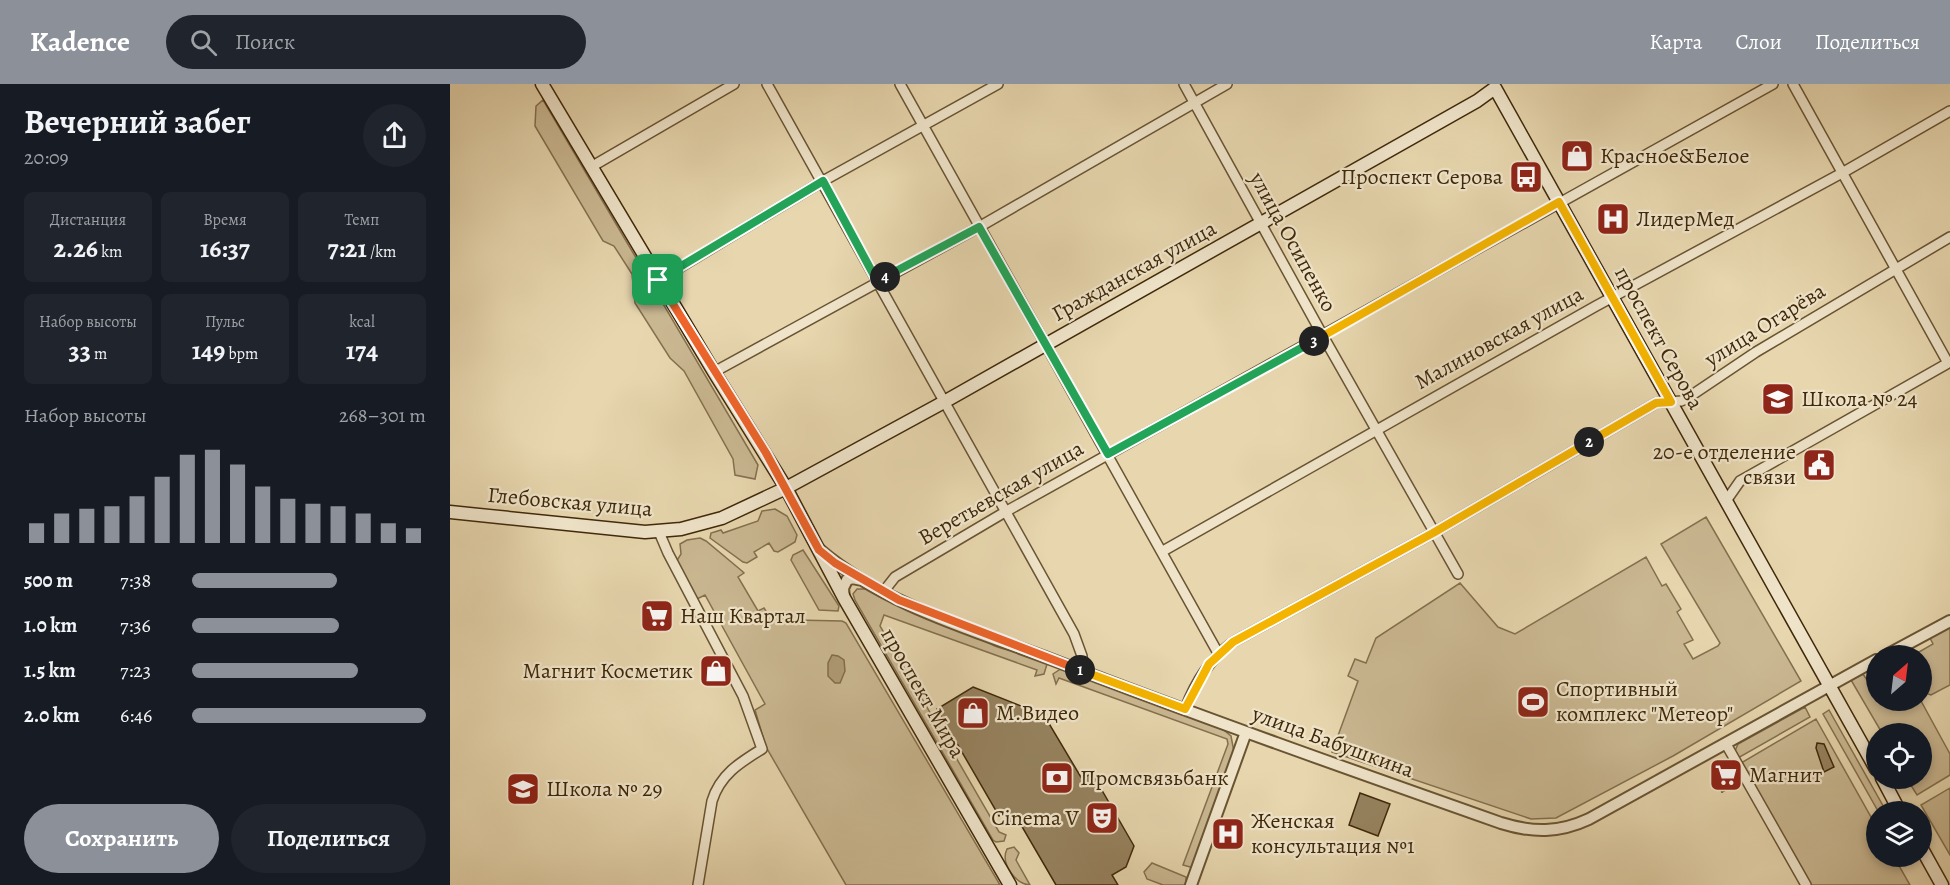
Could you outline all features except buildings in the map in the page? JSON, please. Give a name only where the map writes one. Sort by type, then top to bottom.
[{"type":"main road","name":"проспект Мира","points":[[542,84],[658,280],[786,488],[844,598],[1010,885]]},
{"type":"main road","name":"проспект Серова","points":[[1496,85],[1866,751]]},
{"type":"main road","name":"Гражданская улица","points":[[786,488],[1261,224],[1477,100],[1496,85]]},
{"type":"main road","name":"Глебовская улица","points":[[450,512],[619,531],[659,532],[697,526],[722,518],[786,488]]},
{"type":"main road","points":[[1932,867],[1942,885]]},
{"type":"street","points":[[591,167],[734,84]]},
{"type":"street","points":[[767,84],[1074,634],[1082,656],[1081,671]]},
{"type":"street","points":[[900,84],[1218,653]]},
{"type":"street","points":[[658,280],[823,181],[998,84]]},
{"type":"street","name":"улица Осипенко","points":[[1184,84],[1433,533],[1458,574]]},
{"type":"street","points":[[714,372],[979,227],[1227,84]]},
{"type":"street","name":"Веретьевская улица","points":[[884,591],[895,577],[1005,512],[1773,84]]},
{"type":"street","points":[[1726,501],[1740,481],[1949,363],[1793,84]]},
{"type":"street","name":"Малиновская улица","points":[[1163,551],[1613,297],[1842,173],[1950,111]]},
{"type":"street","name":"улица Огарёва","points":[[1185,709],[1200,676],[1218,653],[1233,642],[1433,533],[1653,405],[1686,399],[1756,352],[1950,237]]},
{"type":"street","points":[[659,532],[743,696],[762,749],[736,765],[716,789],[698,885]]},
{"type":"street","name":"улица Бабушкина","points":[[819,550],[835,563],[921,610],[1246,732],[1501,823],[1542,831],[1565,829],[1589,819],[1866,666]]},
{"type":"street","points":[[844,598],[843,588],[847,580],[855,578],[870,583]]},
{"type":"street","points":[[1905,645],[1950,621]]},
{"type":"street","points":[[1191,885],[1246,732]]},
{"type":"street","points":[[1726,744],[1806,885]]},
{"type":"shaded area","points":[[543,100],[758,465],[755,479],[735,475],[733,459],[684,371],[670,358],[635,303],[632,274],[614,246],[603,241],[535,126],[536,106]]},
{"type":"shaded area","points":[[775,509],[787,516],[797,535],[795,542],[778,552],[774,551],[769,543],[754,552],[757,557],[747,563],[710,538],[711,533],[721,530],[723,533],[758,521],[762,511]]},
{"type":"shaded area","name":"Спортивный комплекс \"Метеор\"","points":[[1706,517],[1801,681],[1673,756],[1556,818],[1531,819],[1332,752],[1358,681],[1348,676],[1355,659],[1366,663],[1376,638],[1460,583],[1498,627],[1515,634],[1646,557],[1662,586],[1666,584],[1681,609],[1677,612],[1693,640],[1684,644],[1693,659],[1718,646],[1720,643],[1661,544]]},
{"type":"shaded area","points":[[700,538],[744,573],[738,577],[758,611],[764,608],[768,614],[795,620],[846,623],[1000,885],[846,885],[766,747],[755,710],[765,704],[705,595],[695,600],[676,562],[681,554],[680,544],[687,540]]},
{"type":"shaded area","points":[[803,550],[839,606],[838,611],[819,610],[791,560],[793,555]]},
{"type":"shaded area","points":[[857,589],[866,589],[973,634],[995,646],[1029,655],[1047,664],[1044,674],[1035,676],[1037,670],[884,615],[880,626],[999,832],[1006,835],[1004,841],[993,840],[855,600],[853,594]]},
{"type":"shaded area","points":[[1950,625],[1950,685],[1932,694],[1933,644],[1929,636]]},
{"type":"shaded area","points":[[832,655],[844,660],[845,671],[840,683],[835,683],[828,676],[828,663]]},
{"type":"shaded area","points":[[1062,668],[1220,727],[1231,736],[1234,752],[1194,866],[1183,865],[1228,744],[1227,739],[1059,678],[1056,684],[1053,674]]},
{"type":"shaded area","points":[[1863,674],[1866,678],[1866,706],[1851,680]]},
{"type":"shaded area","points":[[1805,707],[1810,717],[1738,758],[1735,751],[1738,744]]},
{"type":"shaded area","points":[[1829,710],[1866,776],[1866,789],[1874,789],[1880,801],[1872,801],[1823,714]]},
{"type":"shaded area","points":[[1869,711],[1926,711],[1950,754],[1950,775],[1932,786],[1932,723],[1876,723]]},
{"type":"shaded area","points":[[1816,719],[1866,808],[1866,867],[1900,867],[1910,885],[1810,885],[1741,763]]},
{"type":"shaded area","points":[[1950,788],[1950,855],[1932,824],[1932,801],[1928,801]]},
{"type":"shaded area","points":[[1913,789],[1927,789],[1917,795]]},
{"type":"shaded area","points":[[1014,847],[1019,853],[1016,860],[1030,885],[1015,877],[1008,867],[1005,855],[1007,849]]},
{"type":"shaded area","points":[[1152,863],[1186,877],[1186,885],[1163,885],[1147,879],[1144,872]]},
{"type":"place","name":"Красное&Белое","points":[[1577,156]]},
{"type":"place","name":"Проспект Серова","points":[[1526,177]]},
{"type":"place","name":"ЛидерМед","points":[[1613,219]]},
{"type":"place","name":"Школа № 24","points":[[1778,399]]},
{"type":"place","name":"20-е отделение связи","points":[[1819,465]]},
{"type":"place","name":"Наш Квартал","points":[[657,616]]},
{"type":"place","name":"Магнит Косметик","points":[[716,671]]},
{"type":"place","name":"Спортивный комплекс \"Метеор\"","points":[[1533,702]]},
{"type":"place","name":"М.Видео","points":[[973,713]]},
{"type":"place","name":"Магнит","points":[[1726,775]]},
{"type":"place","name":"Промсвязьбанк","points":[[1057,778]]},
{"type":"place","name":"Школа № 29","points":[[523,789]]},
{"type":"place","name":"Cinema V","points":[[1102,818]]},
{"type":"place","name":"Женская консультация №1","points":[[1228,834]]},
{"type":"route","points":[[823,181],[877,281],[979,227],[1108,454],[1323,336],[1559,202],[1671,402],[1656,403],[1433,533],[1233,642],[1218,653],[1200,676],[1185,709],[921,610],[835,563],[819,550],[766,453],[658,280],[823,181]]}]
